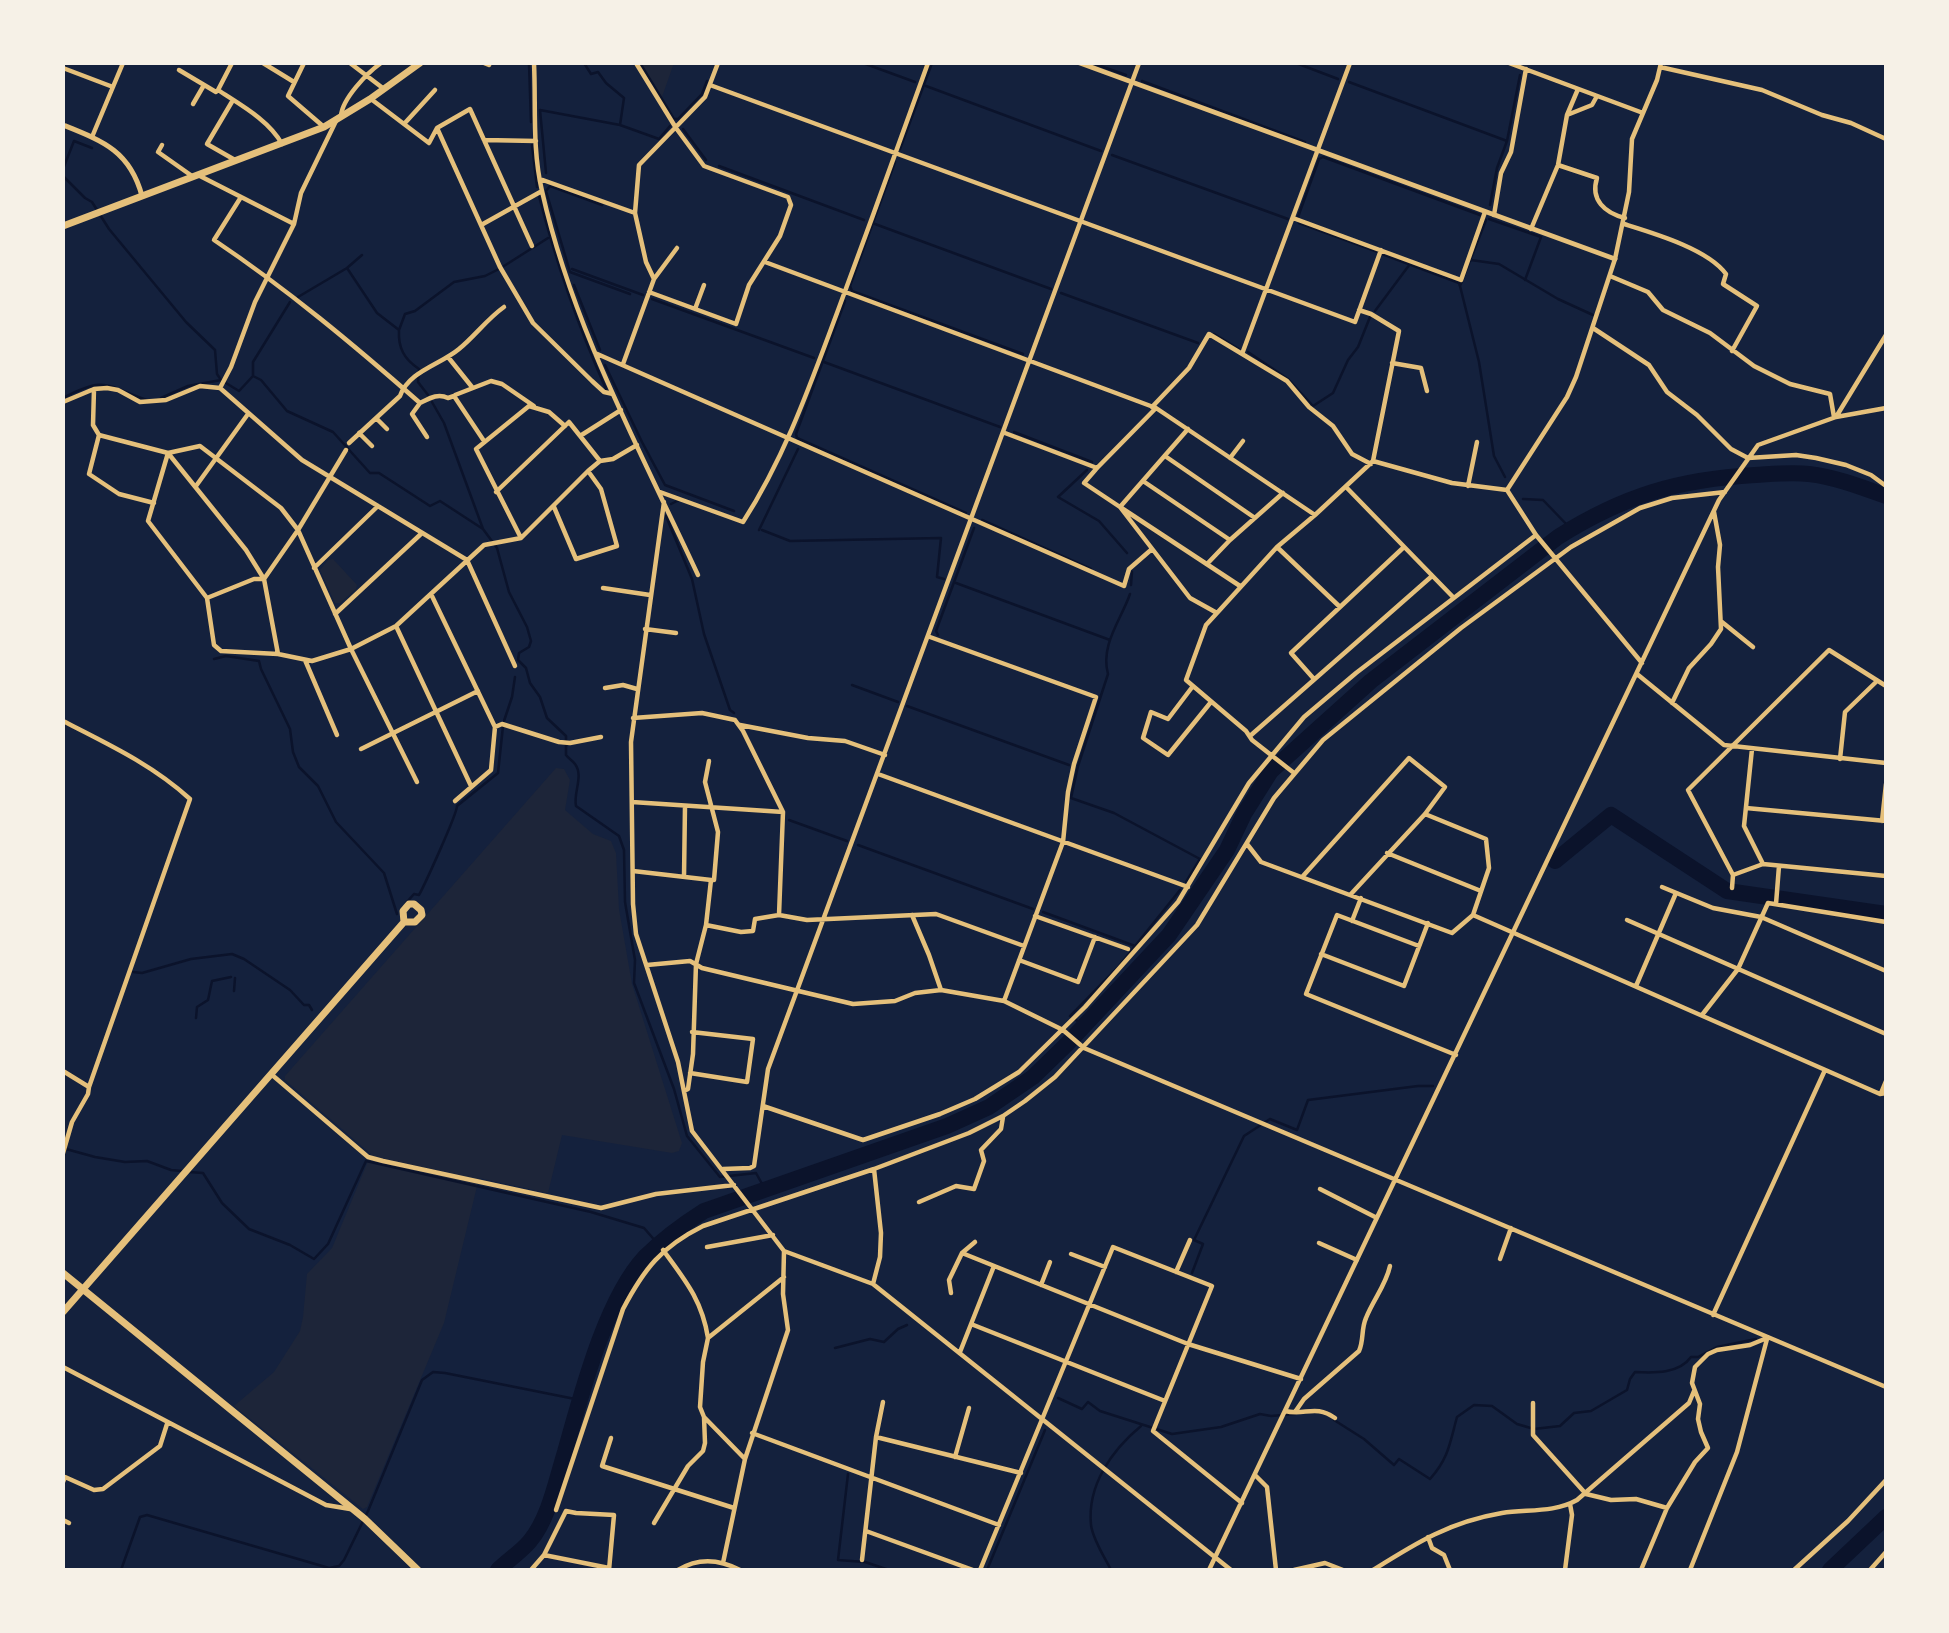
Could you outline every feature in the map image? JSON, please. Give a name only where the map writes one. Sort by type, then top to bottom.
[{"type":"main road","points":[[63,226],[324,127],[385,89],[419,63]]},
{"type":"main road","points":[[63,1312],[404,922]]},
{"type":"main road","points":[[63,1273],[365,1519],[418,1570]]},
{"type":"street","points":[[92,137],[122,63]]},
{"type":"street","points":[[218,90],[232,63]]},
{"type":"street","points":[[263,63],[294,82]]},
{"type":"street","points":[[304,63],[288,96],[324,127]]},
{"type":"street","points":[[350,63],[385,89]]},
{"type":"street","points":[[219,388],[231,367],[267,276],[294,224],[302,193],[344,104],[366,75],[382,63]]},
{"type":"street","points":[[534,63],[540,179],[563,268],[613,394],[698,575]]},
{"type":"street","points":[[636,63],[676,128],[704,166],[788,197],[792,205],[780,236],[749,285],[736,324],[649,292]]},
{"type":"street","points":[[654,279],[646,262],[635,213],[639,165],[705,97],[718,63]]},
{"type":"street","points":[[660,492],[743,522],[789,439],[928,63]]},
{"type":"street","points":[[1080,63],[1615,259]]},
{"type":"street","points":[[723,1168],[754,1166],[768,1069],[1139,63]]},
{"type":"street","points":[[1242,354],[1350,63]]},
{"type":"street","points":[[1508,63],[1643,113]]},
{"type":"street","points":[[1507,490],[1567,397],[1593,328],[1624,224],[1629,192],[1630,148],[1661,65],[1762,90],[1822,115],[1852,123],[1886,139]]},
{"type":"street","points":[[63,68],[113,88]]},
{"type":"street","points":[[1494,215],[1501,173],[1511,152],[1526,69]]},
{"type":"street","points":[[178,70],[233,100],[265,124],[282,144]]},
{"type":"street","points":[[193,104],[204,85]]},
{"type":"street","points":[[710,85],[1355,322],[1381,250]]},
{"type":"street","points":[[1531,229],[1558,165],[1567,115],[1578,89]]},
{"type":"street","points":[[404,124],[435,90]]},
{"type":"street","points":[[1567,115],[1592,105],[1597,96]]},
{"type":"street","points":[[370,99],[429,143],[437,128],[470,109],[532,246]]},
{"type":"street","points":[[233,100],[207,144],[237,161]]},
{"type":"street","points":[[63,125],[100,140],[127,162],[137,178],[142,196]]},
{"type":"street","points":[[437,128],[483,224],[500,267],[533,323],[592,382],[604,392],[613,394]]},
{"type":"street","points":[[484,140],[536,141]]},
{"type":"street","points":[[162,145],[158,152],[195,176],[294,224]]},
{"type":"street","points":[[1558,165],[1597,178],[1593,190],[1597,197],[1609,214],[1625,218]]},
{"type":"street","points":[[540,179],[635,213]]},
{"type":"street","points":[[483,224],[542,191]]},
{"type":"street","points":[[241,197],[214,240],[267,276],[420,403]]},
{"type":"street","points":[[1293,218],[1461,280],[1485,212]]},
{"type":"street","points":[[1624,224],[1673,240],[1720,266],[1726,274],[1724,284],[1757,306],[1732,351]]},
{"type":"street","points":[[624,364],[654,279],[677,248]]},
{"type":"street","points":[[765,262],[1154,407],[1315,515]]},
{"type":"street","points":[[1610,276],[1648,292],[1663,310],[1710,333],[1754,366],[1790,384],[1830,394],[1835,417]]},
{"type":"street","points":[[695,309],[704,285]]},
{"type":"street","points":[[349,443],[400,396],[403,388],[415,376],[458,350],[503,307]]},
{"type":"street","points":[[1292,772],[1186,680],[1206,625],[1277,547],[1372,462],[1399,331],[1359,310]]},
{"type":"street","points":[[1593,328],[1648,365],[1667,392],[1697,415],[1731,449],[1747,459],[1796,455],[1816,458],[1846,465],[1871,475],[1886,486]]},
{"type":"street","points":[[1241,586],[1084,483],[1189,368],[1209,334],[1287,381],[1309,407],[1333,426],[1352,454],[1372,462],[1468,486],[1507,490]]},
{"type":"street","points":[[1835,417],[1886,335]]},
{"type":"street","points":[[595,353],[1124,586],[1129,569],[1152,550]]},
{"type":"street","points":[[448,357],[472,387]]},
{"type":"street","points":[[1392,363],[1420,368],[1427,391]]},
{"type":"street","points":[[427,437],[412,414],[420,403],[433,397],[448,398],[491,381],[502,384],[549,412],[565,426]]},
{"type":"street","points":[[63,402],[94,389],[118,390],[140,402],[166,400],[200,386],[219,388],[302,460],[467,560],[515,666]]},
{"type":"street","points":[[94,389],[93,425],[99,435],[168,453],[200,446],[281,508],[298,530],[351,649],[417,782]]},
{"type":"street","points":[[454,396],[460,401],[484,441]]},
{"type":"street","points":[[521,538],[476,449],[530,406],[535,406]]},
{"type":"street","points":[[1209,1570],[1714,511],[1729,485],[1758,445],[1835,417],[1886,408]]},
{"type":"street","points":[[580,436],[621,410]]},
{"type":"street","points":[[195,485],[247,414]]},
{"type":"street","points":[[377,419],[387,429]]},
{"type":"street","points":[[496,492],[569,422],[600,461]]},
{"type":"street","points":[[1120,508],[1188,429]]},
{"type":"street","points":[[359,433],[372,446]]},
{"type":"street","points":[[1004,433],[1097,468]]},
{"type":"street","points":[[99,435],[89,474],[119,494],[154,503]]},
{"type":"street","points":[[1230,458],[1243,441]]},
{"type":"street","points":[[1468,486],[1477,442]]},
{"type":"street","points":[[168,453],[148,521],[207,598],[214,645],[221,651],[278,654],[312,661],[351,649],[396,626],[484,545],[521,538],[600,461],[613,459],[637,445]]},
{"type":"street","points":[[264,579],[298,530],[346,450]]},
{"type":"street","points":[[168,453],[246,550],[264,579],[278,654]]},
{"type":"street","points":[[1165,456],[1255,518]]},
{"type":"street","points":[[554,506],[576,559],[617,546],[601,489],[588,471]]},
{"type":"street","points":[[1143,481],[1230,540]]},
{"type":"street","points":[[1346,487],[1454,597]]},
{"type":"street","points":[[1507,490],[1537,536],[1642,663]]},
{"type":"street","points":[[556,1510],[623,1309],[637,1282],[663,1250],[703,1226],[874,1169],[968,1133],[1003,1116],[1055,1077],[1197,925],[1274,798],[1292,772],[1322,740],[1555,556],[1640,508],[1672,498],[1725,492]]},
{"type":"street","points":[[1207,564],[1283,494]]},
{"type":"street","points":[[664,502],[633,718],[632,802],[636,934],[678,1062],[692,1131],[784,1251],[788,1330],[752,1433],[723,1563]]},
{"type":"street","points":[[314,568],[378,506]]},
{"type":"street","points":[[1120,508],[1190,598],[1217,613]]},
{"type":"street","points":[[1672,703],[1689,668],[1711,645],[1721,629],[1718,567],[1720,545],[1714,511]]},
{"type":"street","points":[[335,614],[422,533]]},
{"type":"street","points":[[763,1106],[863,1140],[975,1099],[1019,1072],[1064,1030],[1138,949],[1188,887],[1249,783],[1304,717],[1454,597],[1537,536]]},
{"type":"street","points":[[1277,547],[1340,607]]},
{"type":"street","points":[[1314,679],[1290,653],[1404,547]]},
{"type":"street","points":[[1250,736],[1432,576]]},
{"type":"street","points":[[207,598],[254,579],[264,579]]},
{"type":"street","points":[[603,588],[650,595]]},
{"type":"street","points":[[430,594],[495,727],[491,770],[455,801]]},
{"type":"street","points":[[1722,621],[1753,647]]},
{"type":"street","points":[[396,626],[471,786]]},
{"type":"street","points":[[645,629],[676,633]]},
{"type":"street","points":[[929,637],[1096,697],[1074,764],[1063,842],[1004,1001]]},
{"type":"street","points":[[1732,888],[1733,875],[1688,790],[1829,650],[1886,686]]},
{"type":"street","points":[[305,659],[337,735]]},
{"type":"street","points":[[1637,674],[1724,745],[1886,763]]},
{"type":"street","points":[[1840,759],[1845,712],[1877,681]]},
{"type":"street","points":[[605,688],[623,685],[637,689]]},
{"type":"street","points":[[1193,687],[1168,719],[1151,712],[1143,738],[1168,755],[1211,702]]},
{"type":"street","points":[[361,748],[478,691]]},
{"type":"street","points":[[633,718],[702,713],[735,720],[739,725],[783,812],[779,915]]},
{"type":"street","points":[[63,721],[135,758],[190,799],[88,1094],[72,1122],[63,1153]]},
{"type":"street","points":[[495,727],[502,724],[559,742],[570,743],[601,737]]},
{"type":"street","points":[[739,725],[808,738],[845,741],[885,755]]},
{"type":"street","points":[[1752,749],[1744,826],[1763,864]]},
{"type":"street","points":[[1303,876],[1409,758],[1445,786],[1425,814],[1351,894]]},
{"type":"street","points":[[684,1091],[688,1089],[690,1073],[696,964],[706,925],[718,847],[718,832],[705,782],[709,761]]},
{"type":"street","points":[[878,774],[1188,887]]},
{"type":"street","points":[[1746,808],[1884,821],[1886,784]]},
{"type":"street","points":[[632,802],[783,812]]},
{"type":"street","points":[[684,877],[685,806]]},
{"type":"street","points":[[1247,844],[1261,862],[1452,933],[1473,915],[1489,869],[1486,839],[1425,814]]},
{"type":"street","points":[[1387,853],[1481,891]]},
{"type":"street","points":[[1733,875],[1763,864],[1886,876]]},
{"type":"street","points":[[1776,904],[1779,866]]},
{"type":"street","points":[[633,871],[711,880]]},
{"type":"street","points":[[1662,887],[1713,908],[1761,917],[1886,971]]},
{"type":"street","points":[[1636,986],[1676,893]]},
{"type":"street","points":[[1352,921],[1361,898]]},
{"type":"street","points":[[1702,1015],[1738,970],[1768,903],[1886,922]]},
{"type":"street","points":[[706,925],[741,932],[753,930],[755,919],[779,915],[807,920],[936,914],[1024,946]]},
{"type":"street","points":[[912,915],[941,990]]},
{"type":"street","points":[[1419,946],[1337,915],[1306,994],[1456,1055]]},
{"type":"street","points":[[1473,915],[1825,1070],[1883,1093],[1886,1081]]},
{"type":"street","points":[[1035,916],[1128,949]]},
{"type":"street","points":[[1627,920],[1886,1034]]},
{"type":"street","points":[[1321,954],[1404,986],[1428,923]]},
{"type":"street","points":[[1019,960],[1078,982],[1095,937]]},
{"type":"street","points":[[647,965],[691,961],[702,968],[853,1004],[895,1002],[915,993],[941,990],[1004,1001],[1064,1030],[1082,1047],[1886,1387]]},
{"type":"street","points":[[690,1073],[747,1082],[753,1039],[692,1032]]},
{"type":"street","points":[[1713,1315],[1825,1070]]},
{"type":"street","points":[[63,1071],[89,1087]]},
{"type":"street","points":[[271,1074],[368,1157],[383,1161],[601,1208],[656,1194],[734,1185]]},
{"type":"street","points":[[919,1202],[956,1186],[974,1189],[984,1161],[981,1150],[1001,1129],[1003,1116]]},
{"type":"street","points":[[873,1284],[880,1257],[881,1233],[874,1169]]},
{"type":"street","points":[[1320,1189],[1377,1218]]},
{"type":"street","points":[[1500,1259],[1511,1228]]},
{"type":"street","points":[[708,1247],[773,1235]]},
{"type":"street","points":[[1177,1272],[1190,1240]]},
{"type":"street","points":[[951,1293],[949,1280],[962,1253],[975,1242]]},
{"type":"street","points":[[1319,1243],[1357,1260]]},
{"type":"street","points":[[981,1570],[1113,1247],[1212,1286],[1153,1431],[1242,1503]]},
{"type":"street","points":[[663,1250],[699,1302],[706,1318],[708,1338],[699,1407],[704,1418],[745,1459]]},
{"type":"street","points":[[784,1251],[873,1284],[1231,1570]]},
{"type":"street","points":[[962,1253],[1188,1344],[1301,1379]]},
{"type":"street","points":[[1071,1254],[1105,1267]]},
{"type":"street","points":[[1041,1285],[1050,1262]]},
{"type":"street","points":[[960,1352],[994,1266]]},
{"type":"street","points":[[1295,1412],[1304,1399],[1359,1351],[1363,1343],[1362,1331],[1366,1317],[1387,1279],[1390,1266]]},
{"type":"street","points":[[708,1338],[784,1277]]},
{"type":"street","points":[[971,1324],[1165,1401]]},
{"type":"street","points":[[1642,1570],[1667,1508],[1708,1448],[1698,1419],[1700,1404],[1692,1376],[1701,1359],[1717,1350],[1751,1345],[1768,1338]]},
{"type":"street","points":[[1690,1570],[1737,1452],[1768,1338]]},
{"type":"street","points":[[63,1367],[167,1424],[326,1505],[355,1511]]},
{"type":"street","points":[[1373,1570],[1394,1559],[1413,1543],[1465,1521],[1570,1504],[1586,1494],[1689,1403],[1695,1391]]},
{"type":"street","points":[[862,1560],[876,1437],[883,1402]]},
{"type":"street","points":[[1533,1403],[1533,1435],[1586,1494],[1611,1500],[1636,1499],[1667,1508]]},
{"type":"street","points":[[955,1457],[969,1408]]},
{"type":"street","points":[[1285,1412],[1317,1410],[1335,1418]]},
{"type":"street","points":[[654,1522],[694,1458],[702,1451],[705,1443],[704,1418]]},
{"type":"street","points":[[63,1482],[65,1477],[94,1490],[103,1489],[160,1446],[167,1424]]},
{"type":"street","points":[[752,1433],[999,1525]]},
{"type":"street","points":[[876,1437],[1021,1473]]},
{"type":"street","points":[[611,1438],[602,1466],[734,1508]]},
{"type":"street","points":[[1255,1475],[1267,1487],[1276,1570]]},
{"type":"street","points":[[1794,1570],[1848,1521],[1886,1480]]},
{"type":"street","points":[[1565,1570],[1572,1516],[1570,1504]]},
{"type":"street","points":[[531,1570],[544,1555],[566,1511],[614,1515],[609,1569],[544,1555]]},
{"type":"street","points":[[866,1531],[973,1570]]},
{"type":"street","points":[[1428,1537],[1433,1549],[1444,1555],[1450,1570]]},
{"type":"street","points":[[1870,1570],[1886,1552]]},
{"type":"street","points":[[678,1570],[691,1562],[708,1560],[740,1570]]},
{"type":"street","points":[[1294,1570],[1325,1563],[1343,1570]]},
{"type":"shaded area","points":[[640,63],[674,63],[662,97]]},
{"type":"shaded area","points":[[333,559],[357,585],[340,603],[335,603],[320,570],[328,560]]},
{"type":"shaded area","points":[[556,768],[564,769],[570,780],[565,810],[593,834],[611,841],[616,853],[619,909],[632,984],[682,1143],[679,1151],[672,1153],[562,1135],[548,1193],[479,1178],[444,1323],[367,1507],[363,1509],[234,1406],[274,1372],[300,1331],[307,1274],[332,1248],[371,1154],[285,1080],[285,1076]]},
{"type":"waterway","points":[[529,63],[531,122]]},
{"type":"waterway","points":[[584,63],[591,74],[598,72],[606,83],[624,98],[620,125]]},
{"type":"waterway","points":[[640,63],[674,119],[678,119],[702,94],[707,81]]},
{"type":"waterway","points":[[863,63],[915,82]]},
{"type":"waterway","points":[[900,149],[932,63]]},
{"type":"waterway","points":[[1092,63],[1126,75]]},
{"type":"waterway","points":[[1296,63],[1338,79]]},
{"type":"waterway","points":[[1490,205],[1497,168],[1507,141],[1520,75]]},
{"type":"waterway","points":[[1142,81],[1305,142]]},
{"type":"waterway","points":[[1349,82],[1507,141]]},
{"type":"waterway","points":[[926,86],[1101,151]]},
{"type":"waterway","points":[[546,173],[540,110],[620,125],[659,139],[670,126]]},
{"type":"waterway","points":[[683,129],[706,160]]},
{"type":"waterway","points":[[63,169],[74,141],[92,148]]},
{"type":"waterway","points":[[532,145],[537,187]]},
{"type":"waterway","points":[[1112,155],[1288,219]]},
{"type":"waterway","points":[[1298,217],[1319,159],[1323,157],[1480,215]]},
{"type":"waterway","points":[[895,162],[850,286],[852,291],[1023,354]]},
{"type":"waterway","points":[[719,166],[864,220]]},
{"type":"waterway","points":[[63,176],[92,202],[109,229],[186,322],[215,350],[217,374],[221,380]]},
{"type":"waterway","points":[[602,205],[550,186],[546,191],[570,272],[630,294]]},
{"type":"waterway","points":[[539,196],[568,294],[606,389]]},
{"type":"waterway","points":[[1489,219],[1541,237],[1525,280]]},
{"type":"waterway","points":[[1486,220],[1460,286],[1479,362],[1494,456],[1505,477]]},
{"type":"waterway","points":[[1299,223],[1378,252]]},
{"type":"waterway","points":[[875,224],[1051,289]]},
{"type":"waterway","points":[[504,266],[548,238]]},
{"type":"waterway","points":[[1382,254],[1459,283],[1460,286]]},
{"type":"waterway","points":[[298,297],[347,268],[362,255]]},
{"type":"waterway","points":[[1471,260],[1499,264],[1558,299],[1593,315]]},
{"type":"waterway","points":[[1375,311],[1410,264]]},
{"type":"waterway","points":[[347,268],[377,313],[399,330],[403,352],[419,369],[418,382],[428,395]]},
{"type":"waterway","points":[[399,330],[405,314],[415,311],[454,282],[485,276],[499,269]]},
{"type":"waterway","points":[[572,269],[643,295]]},
{"type":"waterway","points":[[574,285],[600,350]]},
{"type":"waterway","points":[[1061,293],[1198,343]]},
{"type":"waterway","points":[[652,299],[814,358]]},
{"type":"waterway","points":[[845,301],[796,434],[797,438],[966,513]]},
{"type":"waterway","points":[[253,376],[253,362],[290,302]]},
{"type":"waterway","points":[[1248,352],[1288,379],[1313,406],[1333,393],[1348,360],[1358,347],[1370,317]]},
{"type":"waterway","points":[[1214,334],[1239,349]]},
{"type":"waterway","points":[[824,362],[1000,427]]},
{"type":"waterway","points":[[605,365],[665,485],[734,511]]},
{"type":"waterway","points":[[161,398],[188,386],[221,380],[239,391],[253,376],[261,380],[287,411],[333,432],[370,473],[379,473],[430,506],[440,501],[483,529],[497,548],[509,592],[531,641],[529,647],[519,653],[518,660],[526,668],[530,683],[540,697],[547,718],[566,736],[566,755],[578,769],[576,806],[619,836],[624,850],[625,902],[635,960],[634,983],[674,1089],[687,1136],[720,1177],[756,1173],[766,1191]]},
{"type":"waterway","points":[[63,398],[88,387],[106,385],[147,400]]},
{"type":"waterway","points":[[432,402],[444,423],[483,529]]},
{"type":"waterway","points":[[1014,432],[1092,462]]},
{"type":"waterway","points":[[759,530],[798,449]]},
{"type":"waterway","points":[[1087,470],[1058,497],[1099,521],[1127,553]]},
{"type":"waterway","points":[[498,1570],[537,1532],[555,1487],[587,1377],[606,1323],[631,1275],[645,1257],[673,1232],[704,1211],[947,1126],[989,1107],[1033,1077],[1169,935],[1227,850],[1244,814],[1271,771],[1371,681],[1558,537],[1629,500],[1701,481],[1789,473],[1828,477],[1886,496]]},
{"type":"waterway","points":[[1523,499],[1543,500],[1571,529]]},
{"type":"waterway","points":[[671,504],[679,500]]},
{"type":"waterway","points":[[666,516],[692,579],[704,634],[730,710],[734,713]]},
{"type":"waterway","points":[[982,520],[1091,569]]},
{"type":"waterway","points":[[938,635],[936,631],[974,528]]},
{"type":"waterway","points":[[762,530],[790,541],[941,538],[937,577],[944,579]]},
{"type":"waterway","points":[[1131,585],[1132,572]]},
{"type":"waterway","points":[[956,583],[1110,640]]},
{"type":"waterway","points":[[1130,594],[1109,643],[1106,663],[1108,674],[1078,766],[1071,798],[1114,813],[1200,859],[1186,882]]},
{"type":"waterway","points":[[214,659],[226,656],[259,661],[290,729],[293,752],[299,767],[318,786],[336,822],[384,873],[397,914]]},
{"type":"waterway","points":[[504,721],[515,677]]},
{"type":"waterway","points":[[852,685],[898,702]]},
{"type":"waterway","points":[[907,706],[1069,765]]},
{"type":"waterway","points":[[406,903],[414,894],[419,895],[447,835],[457,806],[498,773],[503,726]]},
{"type":"waterway","points":[[1555,861],[1611,815],[1727,891],[1886,914]]},
{"type":"waterway","points":[[789,820],[847,841]]},
{"type":"waterway","points":[[858,845],[1033,909]]},
{"type":"waterway","points":[[1070,1016],[1119,966],[1180,890]]},
{"type":"waterway","points":[[1043,912],[1135,946]]},
{"type":"waterway","points":[[133,972],[142,973],[191,959],[232,954],[290,990],[312,1010]]},
{"type":"waterway","points":[[196,1018],[197,1007],[208,1000],[212,981],[231,977]]},
{"type":"waterway","points":[[234,991],[235,978]]},
{"type":"waterway","points":[[1076,1020],[1084,1027]]},
{"type":"waterway","points":[[1192,1273],[1203,1244],[1194,1240],[1244,1136],[1270,1119],[1297,1130],[1308,1100],[1433,1086]]},
{"type":"waterway","points":[[66,1149],[125,1162],[147,1161],[182,1171]]},
{"type":"waterway","points":[[189,1172],[203,1173],[222,1203],[249,1229],[290,1245],[314,1259],[328,1244],[366,1161],[591,1212],[644,1228],[658,1244]]},
{"type":"waterway","points":[[835,1348],[870,1339],[884,1342],[898,1329],[907,1325]]},
{"type":"waterway","points":[[1334,1420],[1364,1439],[1394,1465],[1399,1459],[1430,1479],[1445,1457],[1457,1417],[1474,1405],[1492,1406],[1517,1424],[1534,1429],[1560,1426],[1574,1413],[1591,1411],[1627,1390],[1635,1372],[1673,1369],[1680,1367],[1691,1357],[1698,1357],[1717,1347],[1756,1339]]},
{"type":"waterway","points":[[121,1570],[140,1517],[147,1515],[329,1568],[339,1566],[368,1511],[422,1380],[433,1372],[580,1400]]},
{"type":"waterway","points":[[1058,1398],[1082,1409],[1088,1402],[1100,1411],[1172,1434],[1221,1427],[1260,1414],[1295,1414]]},
{"type":"waterway","points":[[1111,1570],[1092,1531],[1093,1496],[1097,1482],[1111,1457],[1141,1426]]},
{"type":"waterway","points":[[987,1570],[1045,1430]]},
{"type":"waterway","points":[[848,1474],[838,1560],[865,1562],[889,1570]]},
{"type":"waterway","points":[[1830,1570],[1886,1517]]}]
